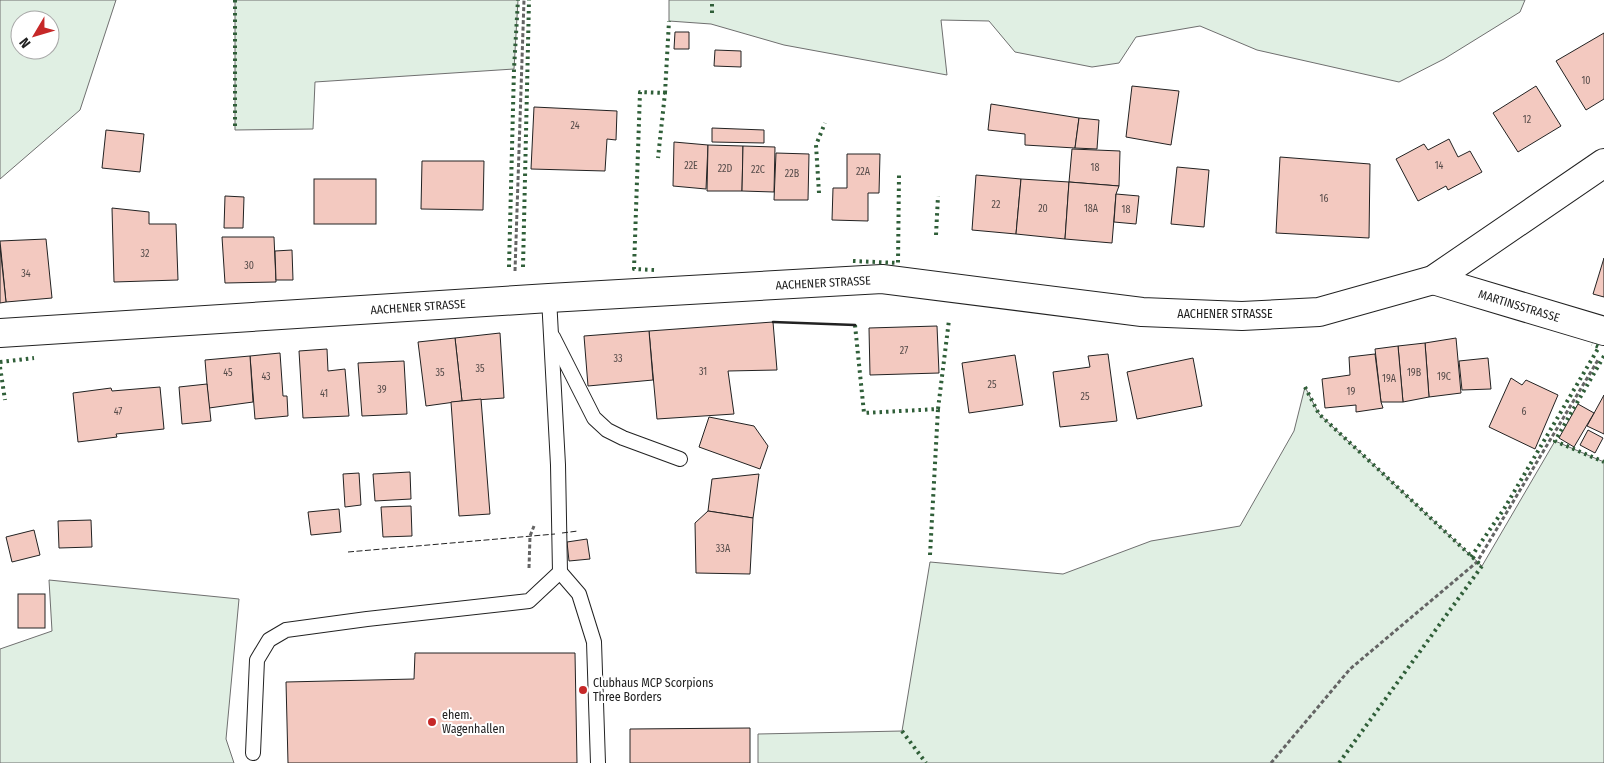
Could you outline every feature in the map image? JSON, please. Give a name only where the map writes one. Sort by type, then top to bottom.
[{"type":"street","name":"AACHENER STRASSE","points":[[0,333],[882,279],[1142,312],[1242,316],[1319,312],[1433,280],[1604,164]]},
{"type":"street","name":"MARTINSSTRASSE","points":[[1433,280],[1604,331]]},
{"type":"lane","points":[[549,298],[558,465],[560,572],[579,594],[594,642],[598,763]]},
{"type":"lane","points":[[551,332],[594,418],[607,430],[622,438],[680,460]]},
{"type":"lane","points":[[253,753],[257,660],[269,640],[286,630],[367,619],[529,602],[560,572]]},
{"type":"path","points":[[514,301],[524,0]]},
{"type":"path","points":[[1271,763],[1350,669],[1477,562],[1599,358]]},
{"type":"green space","points":[[0,0],[116,0],[80,110],[0,179]]},
{"type":"green space","points":[[235,0],[518,0],[514,69],[315,82],[313,129],[235,130]]},
{"type":"green space","points":[[669,0],[1525,0],[1520,12],[1444,59],[1399,82],[1257,50],[1200,26],[1136,37],[1119,63],[1092,67],[1015,52],[989,21],[941,20],[947,75],[784,45],[711,24],[669,21]]},
{"type":"green space","points":[[1305,387],[1319,414],[1482,566],[1555,441],[1604,462],[1604,763],[758,763],[758,734],[902,731],[930,562],[1063,574],[1151,541],[1240,526],[1294,431]]},
{"type":"green space","points":[[49,580],[239,599],[226,739],[234,763],[0,763],[0,649],[52,631]]},
{"type":"building","points":[[675,32],[689,32],[689,49],[674,49]]},
{"type":"building","points":[[1604,33],[1604,99],[1586,110],[1556,61]]},
{"type":"building","points":[[715,50],[741,51],[741,67],[714,66]]},
{"type":"building","points":[[1132,86],[1179,91],[1171,145],[1126,137]]},
{"type":"building","points":[[1536,86],[1561,126],[1518,152],[1493,113]]},
{"type":"building","points":[[991,104],[1079,118],[1075,148],[1025,145],[1025,134],[988,130]]},
{"type":"building","points":[[534,107],[617,111],[616,140],[607,139],[605,171],[531,169]]},
{"type":"building","points":[[1079,118],[1099,120],[1097,149],[1075,148]]},
{"type":"building","points":[[712,128],[764,130],[764,143],[712,142]]},
{"type":"building","points":[[106,130],[144,134],[140,172],[102,168]]},
{"type":"building","points":[[1449,139],[1458,157],[1470,151],[1482,172],[1448,190],[1446,186],[1418,201],[1396,159],[1424,144],[1428,150]]},
{"type":"building","points":[[674,142],[708,145],[706,189],[673,186]]},
{"type":"building","points":[[708,145],[743,146],[742,191],[707,191]]},
{"type":"building","points":[[743,146],[775,147],[774,192],[742,191]]},
{"type":"building","points":[[1072,149],[1120,151],[1119,186],[1069,182]]},
{"type":"building","points":[[776,153],[809,154],[808,200],[774,200]]},
{"type":"building","points":[[847,154],[880,154],[879,193],[868,193],[868,221],[832,220],[833,188],[847,188]]},
{"type":"building","points":[[1280,157],[1370,164],[1369,238],[1276,233]]},
{"type":"building","points":[[422,161],[484,161],[483,210],[421,209]]},
{"type":"building","points":[[1177,167],[1209,170],[1204,227],[1171,224]]},
{"type":"building","points":[[976,175],[1021,179],[1016,234],[972,230]]},
{"type":"building","points":[[314,179],[376,179],[376,224],[314,224]]},
{"type":"building","points":[[1021,179],[1069,182],[1065,239],[1016,234]]},
{"type":"building","points":[[1069,182],[1119,186],[1116,194],[1112,243],[1065,239]]},
{"type":"building","points":[[1116,194],[1139,196],[1136,224],[1114,222]]},
{"type":"building","points":[[225,196],[244,197],[243,228],[224,228]]},
{"type":"building","points":[[112,208],[149,212],[149,224],[176,224],[178,280],[114,282]]},
{"type":"building","points":[[222,237],[274,237],[276,282],[225,283]]},
{"type":"building","points":[[46,239],[52,298],[6,302],[0,241]]},
{"type":"building","points":[[0,247],[6,302],[0,303]]},
{"type":"building","points":[[292,250],[293,280],[276,280],[275,251]]},
{"type":"building","points":[[1604,258],[1604,297],[1593,294]]},
{"type":"building","points":[[773,322],[777,370],[728,371],[734,414],[657,419],[649,331]]},
{"type":"building","points":[[937,326],[939,373],[870,375],[869,328]]},
{"type":"building","points":[[649,331],[653,380],[588,386],[584,336]]},
{"type":"building","points":[[500,333],[504,398],[462,401],[455,338]]},
{"type":"building","points":[[455,338],[462,401],[426,406],[418,342]]},
{"type":"building","points":[[1456,338],[1461,393],[1429,397],[1425,343]]},
{"type":"building","points":[[1425,343],[1429,397],[1403,402],[1398,346]]},
{"type":"building","points":[[1398,346],[1403,402],[1381,402],[1375,349]]},
{"type":"building","points":[[327,349],[328,371],[345,369],[349,416],[303,418],[299,351]]},
{"type":"building","points":[[280,353],[283,396],[287,396],[288,416],[255,419],[250,356]]},
{"type":"building","points":[[1108,354],[1117,421],[1060,427],[1053,372],[1090,367],[1088,356]]},
{"type":"building","points":[[1375,354],[1383,408],[1356,412],[1356,405],[1325,408],[1322,379],[1350,375],[1349,357]]},
{"type":"building","points":[[1015,355],[1023,405],[969,413],[962,363]]},
{"type":"building","points":[[250,356],[253,402],[209,408],[205,360]]},
{"type":"building","points":[[1193,358],[1202,406],[1137,419],[1127,372]]},
{"type":"building","points":[[1488,358],[1491,389],[1462,390],[1459,361]]},
{"type":"building","points":[[404,361],[407,414],[362,416],[358,363]]},
{"type":"building","points":[[1511,378],[1522,385],[1526,380],[1558,395],[1535,449],[1489,427]]},
{"type":"building","points":[[207,384],[211,421],[182,424],[179,387]]},
{"type":"building","points":[[160,387],[164,429],[116,434],[117,437],[78,442],[73,393],[111,388],[112,391]]},
{"type":"building","points":[[1604,395],[1604,434],[1587,426]]},
{"type":"building","points":[[481,399],[490,514],[459,516],[451,402]]},
{"type":"building","points":[[1578,404],[1594,413],[1574,447],[1559,438]]},
{"type":"building","points":[[709,417],[754,426],[768,446],[760,469],[699,447]]},
{"type":"building","points":[[1588,430],[1603,438],[1595,453],[1580,445]]},
{"type":"building","points":[[410,472],[411,499],[375,501],[373,474]]},
{"type":"building","points":[[359,473],[361,505],[345,507],[343,474]]},
{"type":"building","points":[[759,474],[753,518],[708,511],[712,479]]},
{"type":"building","points":[[411,506],[412,536],[383,537],[381,507]]},
{"type":"building","points":[[339,509],[341,532],[311,535],[308,512]]},
{"type":"building","points":[[708,511],[753,518],[750,574],[696,573],[695,523]]},
{"type":"building","points":[[91,520],[92,547],[59,548],[58,521]]},
{"type":"building","points":[[34,530],[40,555],[12,562],[6,537]]},
{"type":"building","points":[[587,539],[590,559],[569,561],[567,542]]},
{"type":"building","points":[[18,594],[45,594],[45,628],[18,628]]},
{"type":"building","name":"ehem. Wagenhallen","points":[[415,653],[575,653],[577,763],[288,763],[286,682],[414,679]]},
{"type":"building","points":[[750,728],[750,763],[630,763],[630,729]]},
{"type":"hedge","points":[[235,0],[235,130]]},
{"type":"hedge","points":[[509,267],[514,69],[518,0]]},
{"type":"hedge","points":[[523,267],[529,0]]},
{"type":"hedge","points":[[712,0],[712,13]]},
{"type":"hedge","points":[[665,93],[669,21]]},
{"type":"hedge","points":[[654,270],[634,269],[640,92],[665,93],[658,158]]},
{"type":"hedge","points":[[819,193],[816,145],[825,123]]},
{"type":"hedge","points":[[853,261],[898,263],[899,175]]},
{"type":"hedge","points":[[936,235],[938,196]]},
{"type":"hedge","points":[[855,325],[864,413],[938,409],[949,320]]},
{"type":"hedge","points":[[1471,557],[1504,509],[1599,347],[1592,344]]},
{"type":"hedge","points":[[1604,356],[1555,441],[1604,462]]},
{"type":"hedge","points":[[0,362],[34,358]]},
{"type":"hedge","points":[[0,367],[5,400]]},
{"type":"hedge","points":[[1305,387],[1319,414],[1482,566],[1339,763]]},
{"type":"hedge","points":[[930,555],[938,409]]},
{"type":"hedge","points":[[902,731],[926,763]]},
{"type":"fence","points":[[562,533],[578,531]]},
{"type":"fence","points":[[348,552],[555,534]]},
{"type":"wall","points":[[773,322],[855,325]]},
{"type":"place","name":"Clubhaus MCP Scorpions Three Borders","points":[[583,690]]},
{"type":"place","name":"ehem. Wagenhallen","points":[[432,722]]}]
